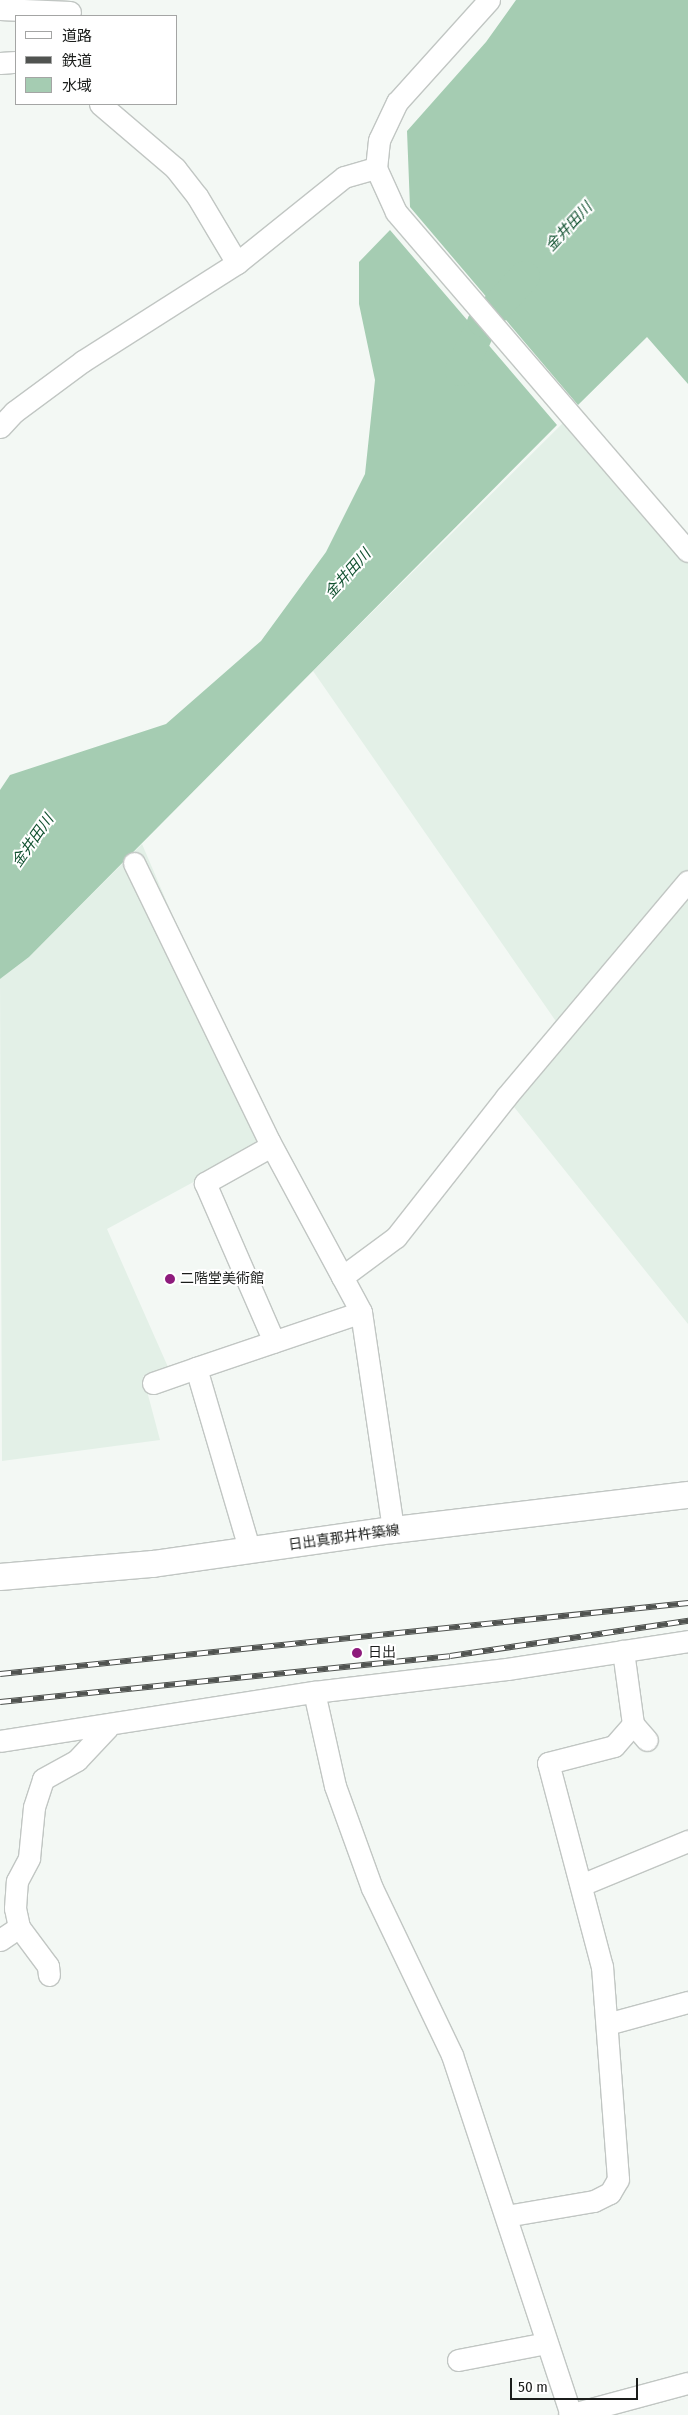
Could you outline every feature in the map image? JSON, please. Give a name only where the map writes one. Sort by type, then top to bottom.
[{"type":"main road","name":"日出真那井杵築線","points":[[0,1577],[143,1565],[393,1530],[688,1495]]},
{"type":"street","points":[[489,0],[398,102],[379,140],[376,168],[396,212],[688,551]]},
{"type":"street","points":[[0,8],[71,9]]},
{"type":"street","points":[[0,63],[15,62]]},
{"type":"street","points":[[101,105],[175,168],[197,196],[237,263]]},
{"type":"street","points":[[0,427],[14,412],[83,361],[237,263],[344,176],[376,168]]},
{"type":"street","points":[[134,863],[271,1146],[361,1312],[393,1530]]},
{"type":"street","points":[[342,1277],[396,1237],[506,1096],[688,881]]},
{"type":"street","points":[[271,1146],[205,1183],[274,1342]]},
{"type":"street","points":[[153,1383],[361,1312]]},
{"type":"street","points":[[196,1368],[250,1551]]},
{"type":"street","points":[[0,1742],[108,1727],[314,1692],[507,1670],[688,1641]]},
{"type":"street","points":[[506,2216],[594,2201],[610,2193],[618,2179],[602,1967],[548,1763],[605,1750],[640,1732],[623,1651]]},
{"type":"street","points":[[314,1692],[335,1786],[372,1888],[452,2055],[570,2415],[688,2383]]},
{"type":"street","points":[[50,1976],[48,1966],[19,1927],[15,1908],[17,1881],[29,1858],[34,1807],[43,1779],[77,1760],[108,1727]]},
{"type":"street","points":[[581,1886],[688,1841]]},
{"type":"street","points":[[0,1940],[19,1927]]},
{"type":"street","points":[[607,2024],[688,2002]]},
{"type":"street","points":[[458,2360],[546,2343]]},
{"type":"shaded area","points":[[571,415],[688,551],[688,1324],[506,1097],[562,1030],[313,671]]},
{"type":"shaded area","points":[[142,844],[269,1141],[107,1229],[168,1367],[143,1376],[160,1440],[2,1461],[0,979],[29,957]]},
{"type":"water","points":[[516,0],[688,0],[688,384],[647,337],[578,405],[410,207],[407,131],[486,42]]},
{"type":"water","points":[[390,230],[557,425],[29,957],[0,979],[0,790],[10,775],[166,724],[261,641],[326,552],[365,474],[375,380],[359,304],[359,262]]},
{"type":"waterway","name":"金井田川","points":[[460,370],[483,321],[524,276]]},
{"type":"railway","points":[[0,1674],[688,1603]]},
{"type":"railway","points":[[0,1702],[450,1656],[688,1621]]},
{"type":"place","name":"二階堂美術館","points":[[170,1279]]},
{"type":"place","name":"日出","points":[[357,1653]]}]
